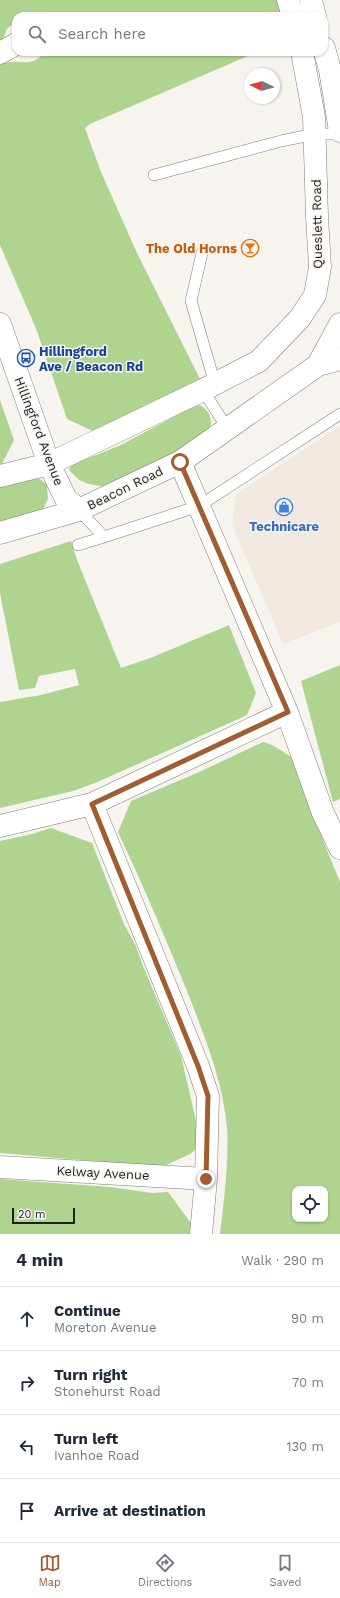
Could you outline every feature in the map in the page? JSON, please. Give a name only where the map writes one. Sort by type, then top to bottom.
[{"type":"main road","points":[[288,0],[292,12]]},
{"type":"main road","points":[[311,0],[314,12]]},
{"type":"main road","points":[[0,53],[12,46]]},
{"type":"main road","name":"Queslett Road","points":[[209,387],[259,361],[300,318],[315,295],[320,267],[315,134],[314,117],[303,56]]},
{"type":"main road","points":[[326,56],[330,70],[340,132]]},
{"type":"main road","name":"Hillingford Avenue","points":[[0,324],[49,464],[66,499],[79,510]]},
{"type":"main road","name":"Beacon Road","points":[[318,365],[340,324]]},
{"type":"main road","name":"Beacon Road","points":[[0,532],[79,510],[180,462],[318,365],[340,359]]},
{"type":"main road","points":[[0,476],[49,464],[209,387]]},
{"type":"main road","points":[[180,462],[288,712],[323,813],[340,848]]},
{"type":"main road","points":[[0,826],[92,804],[288,712]]},
{"type":"main road","points":[[92,804],[198,1066],[208,1096],[206,1179],[201,1234]]},
{"type":"main road","name":"Kelway Avenue","points":[[0,1167],[206,1179]]},
{"type":"lane","points":[[154,175],[281,141],[315,134],[340,132]]},
{"type":"lane","points":[[202,253],[191,301],[209,387],[227,428]]},
{"type":"lane","points":[[78,545],[199,506],[340,414]]},
{"type":"lane","points":[[79,510],[104,537]]},
{"type":"shaded area","points":[[340,426],[340,622],[283,644],[232,525],[236,494]]},
{"type":"green space","points":[[0,0],[278,0],[282,12],[12,12],[12,25],[7,29],[0,46]]},
{"type":"green space","points":[[41,56],[248,56],[90,124],[85,128],[101,172],[137,253],[200,379],[95,432],[67,419],[37,331],[0,245],[0,65],[12,62],[29,62]]},
{"type":"green space","points":[[0,400],[14,440],[0,468]]},
{"type":"green space","points":[[199,405],[205,408],[208,413],[211,425],[207,430],[166,458],[113,484],[101,486],[89,484],[79,480],[69,470],[71,465],[121,445],[192,407]]},
{"type":"green space","points":[[30,478],[40,479],[47,485],[48,499],[42,511],[0,527],[0,487]]},
{"type":"green space","points":[[71,541],[77,560],[121,668],[153,657],[229,625],[256,693],[247,715],[234,721],[95,783],[73,791],[0,808],[0,702],[41,695],[79,685],[75,669],[39,676],[35,688],[19,690],[0,593],[0,564]]},
{"type":"green space","points":[[340,665],[340,799],[333,802],[301,681]]},
{"type":"green space","points":[[263,742],[272,745],[295,759],[308,803],[340,882],[340,1234],[220,1234],[226,1181],[227,1154],[227,1128],[222,1095],[208,1048],[191,1001],[156,916],[118,832],[131,801],[197,773]]},
{"type":"green space","points":[[51,828],[92,843],[124,924],[136,946],[181,1056],[197,1125],[198,1145],[190,1154],[162,1167],[0,1153],[0,841]]},
{"type":"green space","points":[[0,1179],[110,1187],[152,1193],[168,1192],[191,1223],[191,1234],[0,1234]]},
{"type":"place","name":"The Old Horns","points":[[250,248]]},
{"type":"place","name":"Hillingford Ave / Beacon Rd","points":[[26,358]]},
{"type":"place","name":"Technicare","points":[[284,507]]},
{"type":"route","points":[[180,462],[288,712],[92,804],[198,1066],[208,1096],[206,1179]]}]
